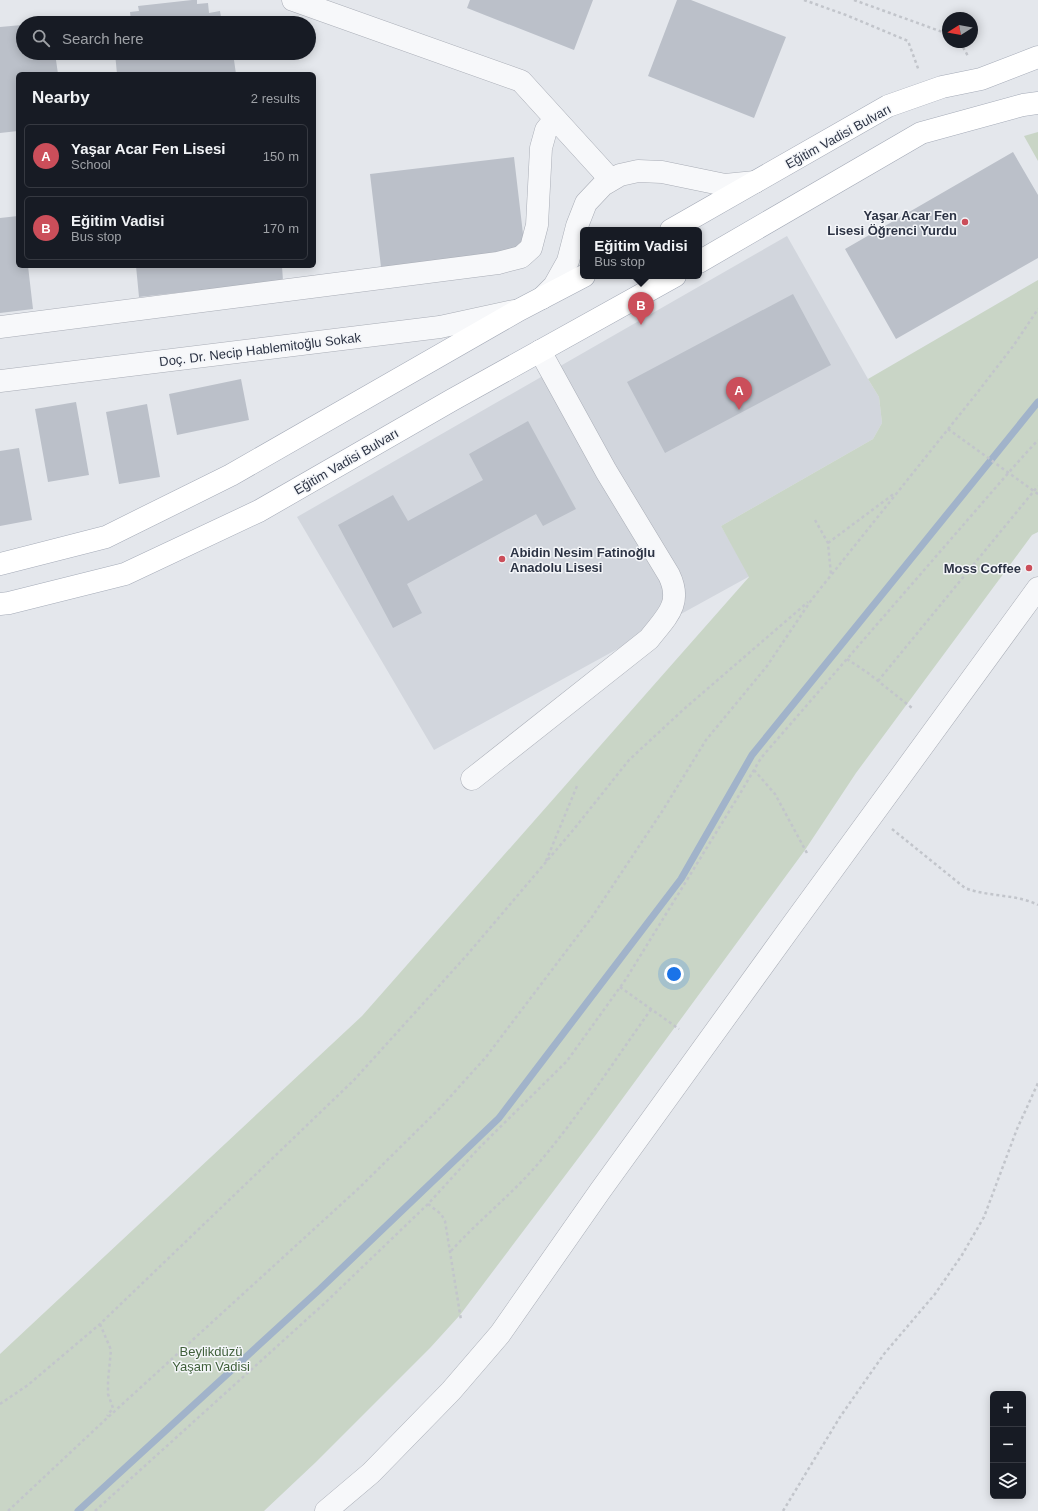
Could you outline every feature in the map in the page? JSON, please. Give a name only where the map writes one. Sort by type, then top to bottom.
[{"type":"main road","name":"Eğitim Vadisi Bulvarı","points":[[676,227],[888,106],[942,87],[982,80],[1038,57]]},
{"type":"main road","points":[[702,260],[921,133],[1023,105],[1038,103]]},
{"type":"main road","points":[[0,564],[106,537],[245,468],[519,310],[580,278]]},
{"type":"main road","name":"Eğitim Vadisi Bulvarı","points":[[0,604],[10,603],[125,574],[259,511],[670,279]]},
{"type":"street","points":[[294,0],[521,81],[611,180]]},
{"type":"street","points":[[0,328],[498,263],[521,257],[531,248],[537,225],[541,148],[546,130],[555,119]]},
{"type":"street","points":[[542,298],[554,286],[568,261],[577,226],[586,203],[603,185],[620,175],[638,171],[662,172],[725,185],[755,182]]},
{"type":"street","name":"Doç. Dr. Necip Hablemitoğlu Sokak","points":[[0,381],[440,327],[519,310]]},
{"type":"street","points":[[472,778],[649,639],[670,612],[674,601],[674,590],[669,575],[606,471],[540,351]]},
{"type":"street","points":[[326,1511],[371,1473],[450,1392],[500,1334],[600,1191],[1038,588]]},
{"type":"path","points":[[804,0],[846,15],[908,41],[922,76]]},
{"type":"path","points":[[854,0],[942,32]]},
{"type":"path","points":[[963,48],[968,56]]},
{"type":"path","points":[[8,1511],[105,1420],[359,1188],[442,1108],[481,1062],[592,917],[664,810],[706,740],[767,666],[812,599],[1014,345],[1038,309]]},
{"type":"path","points":[[948,429],[1038,494]]},
{"type":"path","points":[[95,1511],[314,1312],[428,1204],[480,1147],[567,1061],[620,987],[761,758],[1038,440]]},
{"type":"path","points":[[878,681],[1038,486]]},
{"type":"path","points":[[828,543],[898,491]]},
{"type":"path","points":[[815,520],[828,543],[831,575]]},
{"type":"path","points":[[0,1404],[28,1385],[100,1324],[354,1080],[467,955],[545,864],[629,760],[684,709],[812,599]]},
{"type":"path","points":[[847,659],[912,708]]},
{"type":"path","points":[[754,770],[775,794],[808,855]]},
{"type":"path","points":[[545,864],[577,786]]},
{"type":"path","points":[[891,828],[965,888],[978,893],[1020,899],[1038,905]]},
{"type":"path","points":[[620,987],[642,1003],[652,1008],[679,1029]]},
{"type":"path","points":[[451,1251],[505,1199],[537,1165],[564,1131],[652,1008]]},
{"type":"path","points":[[783,1511],[840,1417],[884,1354],[935,1294],[962,1255],[984,1217],[1018,1129],[1038,1083]]},
{"type":"path","points":[[428,1204],[441,1214],[445,1221],[461,1320]]},
{"type":"path","points":[[100,1324],[111,1350],[108,1394],[113,1408],[105,1420]]},
{"type":"shaded area","points":[[787,236],[879,397],[882,423],[873,439],[721,526],[750,576],[434,750],[297,517]]},
{"type":"green space","points":[[1038,132],[1038,161],[1024,136]]},
{"type":"green space","name":"Beylikdüzü Yaşam Vadisi","points":[[1038,280],[1038,532],[1032,535],[856,773],[805,850],[595,1136],[460,1315],[430,1348],[316,1462],[264,1511],[0,1511],[0,1354],[362,1016],[749,577],[721,526],[873,439],[882,423],[879,397],[868,379]]},
{"type":"building","points":[[197,0],[197,4],[208,3],[209,13],[220,11],[221,16],[130,16],[130,12],[139,11],[138,6]]},
{"type":"building","points":[[470,0],[593,0],[574,50],[467,8]]},
{"type":"building","points":[[677,0],[691,0],[786,37],[754,118],[648,76]]},
{"type":"building","points":[[16,26],[16,60],[56,60],[58,72],[16,72],[16,131],[0,133],[0,27]]},
{"type":"building","points":[[116,60],[234,60],[236,72],[117,72]]},
{"type":"building","name":"Yaşar Acar Fen Lisesi Öğrenci Yurdu","points":[[1013,152],[1038,195],[1038,258],[896,339],[845,249]]},
{"type":"building","points":[[514,157],[525,251],[381,267],[370,174]]},
{"type":"building","points":[[16,216],[16,268],[28,268],[33,309],[0,313],[0,218]]},
{"type":"building","points":[[136,268],[282,268],[283,281],[139,297]]},
{"type":"building","points":[[793,294],[831,365],[665,453],[627,382]]},
{"type":"building","points":[[241,379],[249,420],[177,435],[169,394]]},
{"type":"building","points":[[76,402],[89,475],[48,482],[35,409]]},
{"type":"building","points":[[147,404],[160,477],[119,484],[106,412]]},
{"type":"building","points":[[528,421],[576,509],[543,526],[536,514],[407,584],[422,613],[393,628],[338,525],[393,495],[408,521],[483,480],[469,454]]},
{"type":"building","points":[[19,448],[32,520],[0,526],[0,451]]},
{"type":"waterway","points":[[78,1511],[319,1290],[499,1118],[681,879],[752,755],[1038,402]]},
{"type":"place","name":"Yaşar Acar Fen Lisesi Öğrenci Yurdu","points":[[965,222]]},
{"type":"place","name":"Eğitim Vadisi","points":[[641,325]]},
{"type":"place","name":"Yaşar Acar Fen Lisesi","points":[[739,410]]},
{"type":"place","name":"Abidin Nesim Fatinoğlu Anadolu Lisesi","points":[[502,559]]},
{"type":"place","name":"Moss Coffee","points":[[1029,568]]}]
